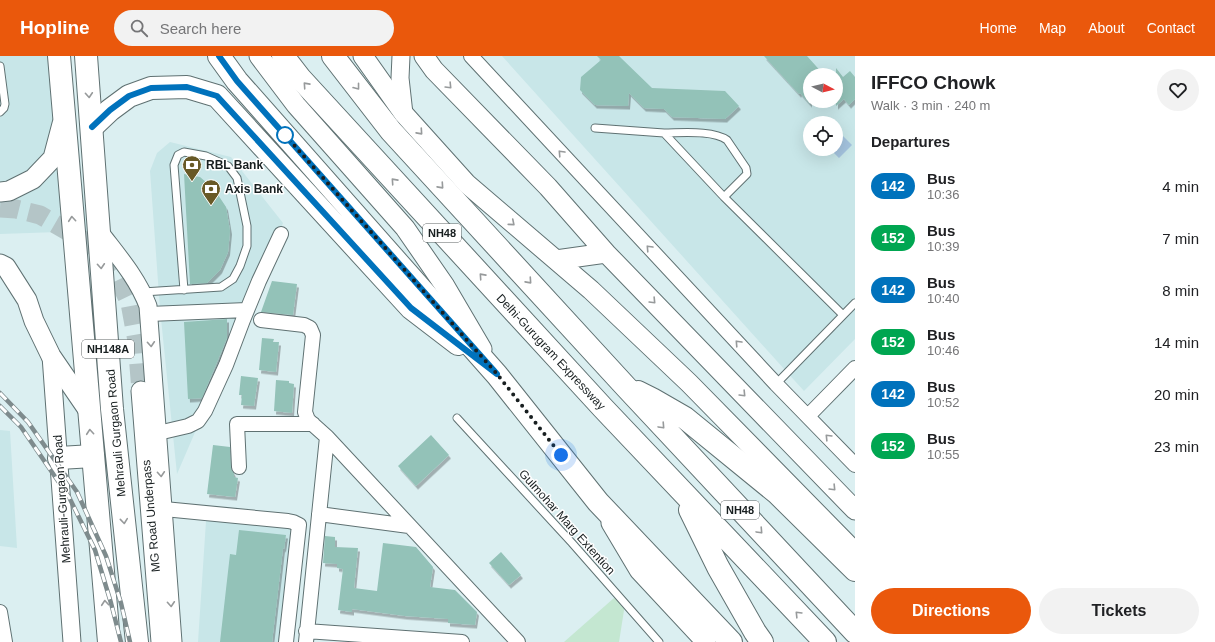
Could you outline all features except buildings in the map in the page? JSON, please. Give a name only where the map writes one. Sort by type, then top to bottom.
[{"type":"main road","name":"NH148A","points":[[59,56],[88,410],[109,642]]},
{"type":"main road","name":"Mehrauli Gurgaon Road","points":[[86,56],[112,409],[137,642]]},
{"type":"main road","points":[[219,56],[237,81],[497,374],[598,502],[731,642]]},
{"type":"main road","points":[[259,56],[296,105],[405,228],[446,286],[497,374]]},
{"type":"main road","name":"Delhi-Gurugram Expressway","points":[[283,56],[300,78],[603,408],[825,642]]},
{"type":"main road","name":"NH48","points":[[333,56],[391,131],[626,387],[855,632]]},
{"type":"main road","points":[[363,56],[404,114],[467,184],[591,290],[689,383],[855,552]]},
{"type":"main road","points":[[424,56],[434,70],[548,187],[606,253],[855,510]]},
{"type":"main road","points":[[92,127],[110,110],[129,96],[151,88],[187,87],[217,96],[411,308],[497,374]]},
{"type":"main road","points":[[0,192],[9,191],[33,178],[53,158],[64,118]]},
{"type":"main road","points":[[556,260],[606,253]]},
{"type":"main road","points":[[0,264],[6,267],[27,300],[34,321],[51,356],[88,410]]},
{"type":"main road","points":[[626,387],[652,399],[685,418],[777,493],[855,570]]},
{"type":"main road","name":"MG Road Underpass","points":[[141,391],[161,642]]},
{"type":"main road","points":[[59,458],[92,456]]},
{"type":"main road","points":[[681,490],[718,567],[762,642]]},
{"type":"main road","points":[[598,502],[639,570],[706,642]]},
{"type":"street","points":[[401,56],[400,78],[404,114]]},
{"type":"street","points":[[471,56],[776,384],[855,465]]},
{"type":"street","points":[[99,231],[129,270],[143,292],[148,306],[173,642]]},
{"type":"street","points":[[158,433],[188,426],[198,421],[205,411],[226,365],[247,310],[281,234]]},
{"type":"street","points":[[149,314],[247,310]]},
{"type":"street","points":[[261,320],[304,325],[310,328],[313,335],[305,412],[308,420],[327,437],[518,642]]},
{"type":"street","name":"Mehrauli-Gurgaon Road","points":[[51,356],[72,642]]},
{"type":"street","points":[[808,416],[855,368]]},
{"type":"street","points":[[239,467],[237,424],[313,424]]},
{"type":"street","points":[[327,437],[306,636],[462,642]]},
{"type":"street","points":[[164,509],[288,521],[299,525],[286,642]]},
{"type":"street","points":[[319,514],[410,526]]},
{"type":"street","points":[[0,612],[5,642]]},
{"type":"lane","points":[[0,66],[5,104],[4,108],[0,112]]},
{"type":"lane","points":[[595,128],[664,133],[712,134],[728,140],[746,168],[746,174],[724,197]]},
{"type":"lane","points":[[664,133],[724,197],[843,315]]},
{"type":"lane","points":[[143,292],[184,290],[221,287],[233,279],[240,266],[247,246],[247,226],[237,178],[228,166],[206,156],[184,152],[178,155],[174,165],[184,290]]},
{"type":"lane","points":[[776,384],[855,303]]},
{"type":"lane","name":"Gulmohar Marg Extention","points":[[457,418],[572,543],[659,642]]},
{"type":"shaded area","points":[[0,56],[70,56],[87,231],[0,234]]},
{"type":"shaded area","points":[[502,56],[855,56],[855,339],[804,391]]},
{"type":"shaded area","points":[[170,142],[231,157],[283,223],[250,305],[177,474],[160,309],[150,171],[157,153]]},
{"type":"shaded area","points":[[0,430],[10,431],[17,548],[0,546]]},
{"type":"shaded area","points":[[207,506],[304,519],[289,642],[198,642]]},
{"type":"green space","points":[[614,598],[625,604],[619,642],[564,642]]},
{"type":"water","points":[[843,136],[852,145],[843,154]]},
{"type":"tunnel","points":[[0,208],[16,209],[40,215],[95,247],[115,272],[130,303],[137,341],[141,391]]},
{"type":"railway","points":[[0,393],[28,422],[77,492],[106,556],[121,603],[130,642]]},
{"type":"railway","points":[[0,406],[21,427],[69,497],[95,550],[121,642]]},
{"type":"bus line","name":"142","points":[[92,127],[110,110],[129,96],[151,88],[187,87],[217,96],[411,308],[497,374],[237,81],[219,56]]},
{"type":"place","name":"RBL Bank","points":[[192,182]]},
{"type":"place","name":"Axis Bank","points":[[211,206]]},
{"type":"route","points":[[285,135],[497,374],[561,455]]}]
